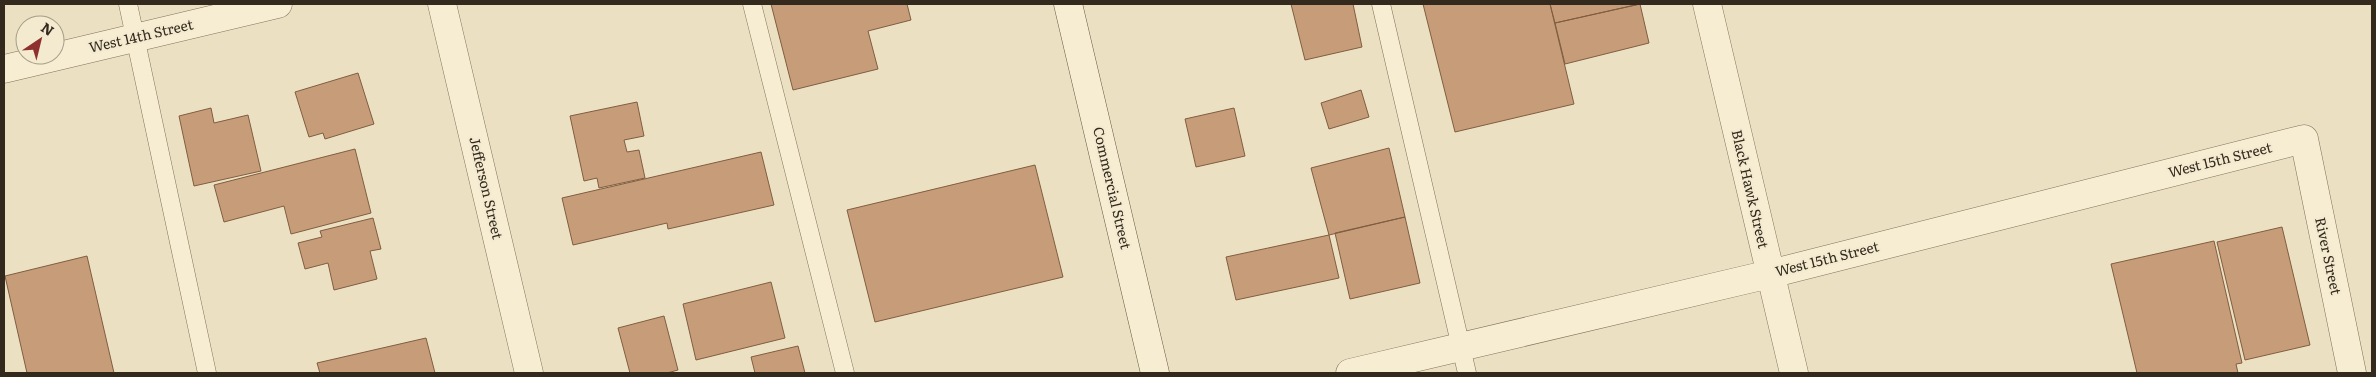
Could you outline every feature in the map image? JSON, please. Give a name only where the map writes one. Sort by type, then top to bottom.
[{"type":"street","name":"West 14th Street","points":[[4,69],[278,4]]},
{"type":"street","name":"Jefferson Street","points":[[442,4],[529,373]]},
{"type":"street","name":"Commercial Street","points":[[1068,4],[1155,373]]},
{"type":"street","name":"Black Hawk Street","points":[[1707,4],[1794,373]]},
{"type":"street","name":"West 15th Street","points":[[1350,373],[1770,274],[2304,139]]},
{"type":"street","name":"River Street","points":[[2304,139],[2352,373]]},
{"type":"lane","points":[[128,4],[207,373]]},
{"type":"lane","points":[[752,4],[845,373]]},
{"type":"lane","points":[[1381,4],[1467,373]]},
{"type":"building","points":[[771,4],[907,4],[911,20],[868,31],[878,69],[793,90]]},
{"type":"building","points":[[1291,4],[1353,4],[1362,47],[1305,60]]},
{"type":"building","points":[[1423,4],[1550,4],[1574,104],[1455,132]]},
{"type":"building","points":[[1550,4],[1640,4],[1555,23]]},
{"type":"building","points":[[1640,4],[1649,43],[1565,64],[1555,23]]},
{"type":"building","points":[[358,73],[374,124],[325,139],[323,133],[309,137],[295,92]]},
{"type":"building","points":[[1361,90],[1369,117],[1329,129],[1321,103]]},
{"type":"building","points":[[637,102],[644,136],[624,140],[627,152],[639,150],[645,178],[599,188],[597,178],[584,181],[570,116]]},
{"type":"building","points":[[211,108],[214,123],[248,115],[261,171],[194,186],[179,116]]},
{"type":"building","points":[[1234,108],[1245,156],[1196,167],[1185,119]]},
{"type":"building","points":[[1389,148],[1405,217],[1329,235],[1311,168]]},
{"type":"building","points":[[355,149],[371,213],[291,234],[284,206],[224,222],[214,185]]},
{"type":"building","points":[[761,152],[774,205],[668,229],[667,223],[573,245],[562,198]]},
{"type":"building","points":[[1035,165],[1063,277],[875,322],[847,210]]},
{"type":"building","points":[[1405,217],[1420,283],[1350,299],[1335,233]]},
{"type":"building","points":[[373,218],[381,249],[370,251],[377,279],[334,290],[328,263],[305,269],[298,243],[322,237],[320,231]]},
{"type":"building","points":[[2282,227],[2310,345],[2245,360],[2217,242]]},
{"type":"building","points":[[1329,235],[1339,278],[1236,300],[1226,257]]},
{"type":"building","points":[[2214,241],[2242,363],[2236,364],[2238,373],[2137,373],[2111,264]]},
{"type":"building","points":[[87,256],[114,373],[27,373],[5,276]]},
{"type":"building","points":[[771,282],[785,338],[696,360],[683,304]]},
{"type":"building","points":[[664,316],[678,370],[667,373],[630,373],[618,328]]},
{"type":"building","points":[[426,338],[435,373],[320,373],[317,363]]},
{"type":"building","points":[[798,346],[805,373],[755,373],[751,357]]}]
